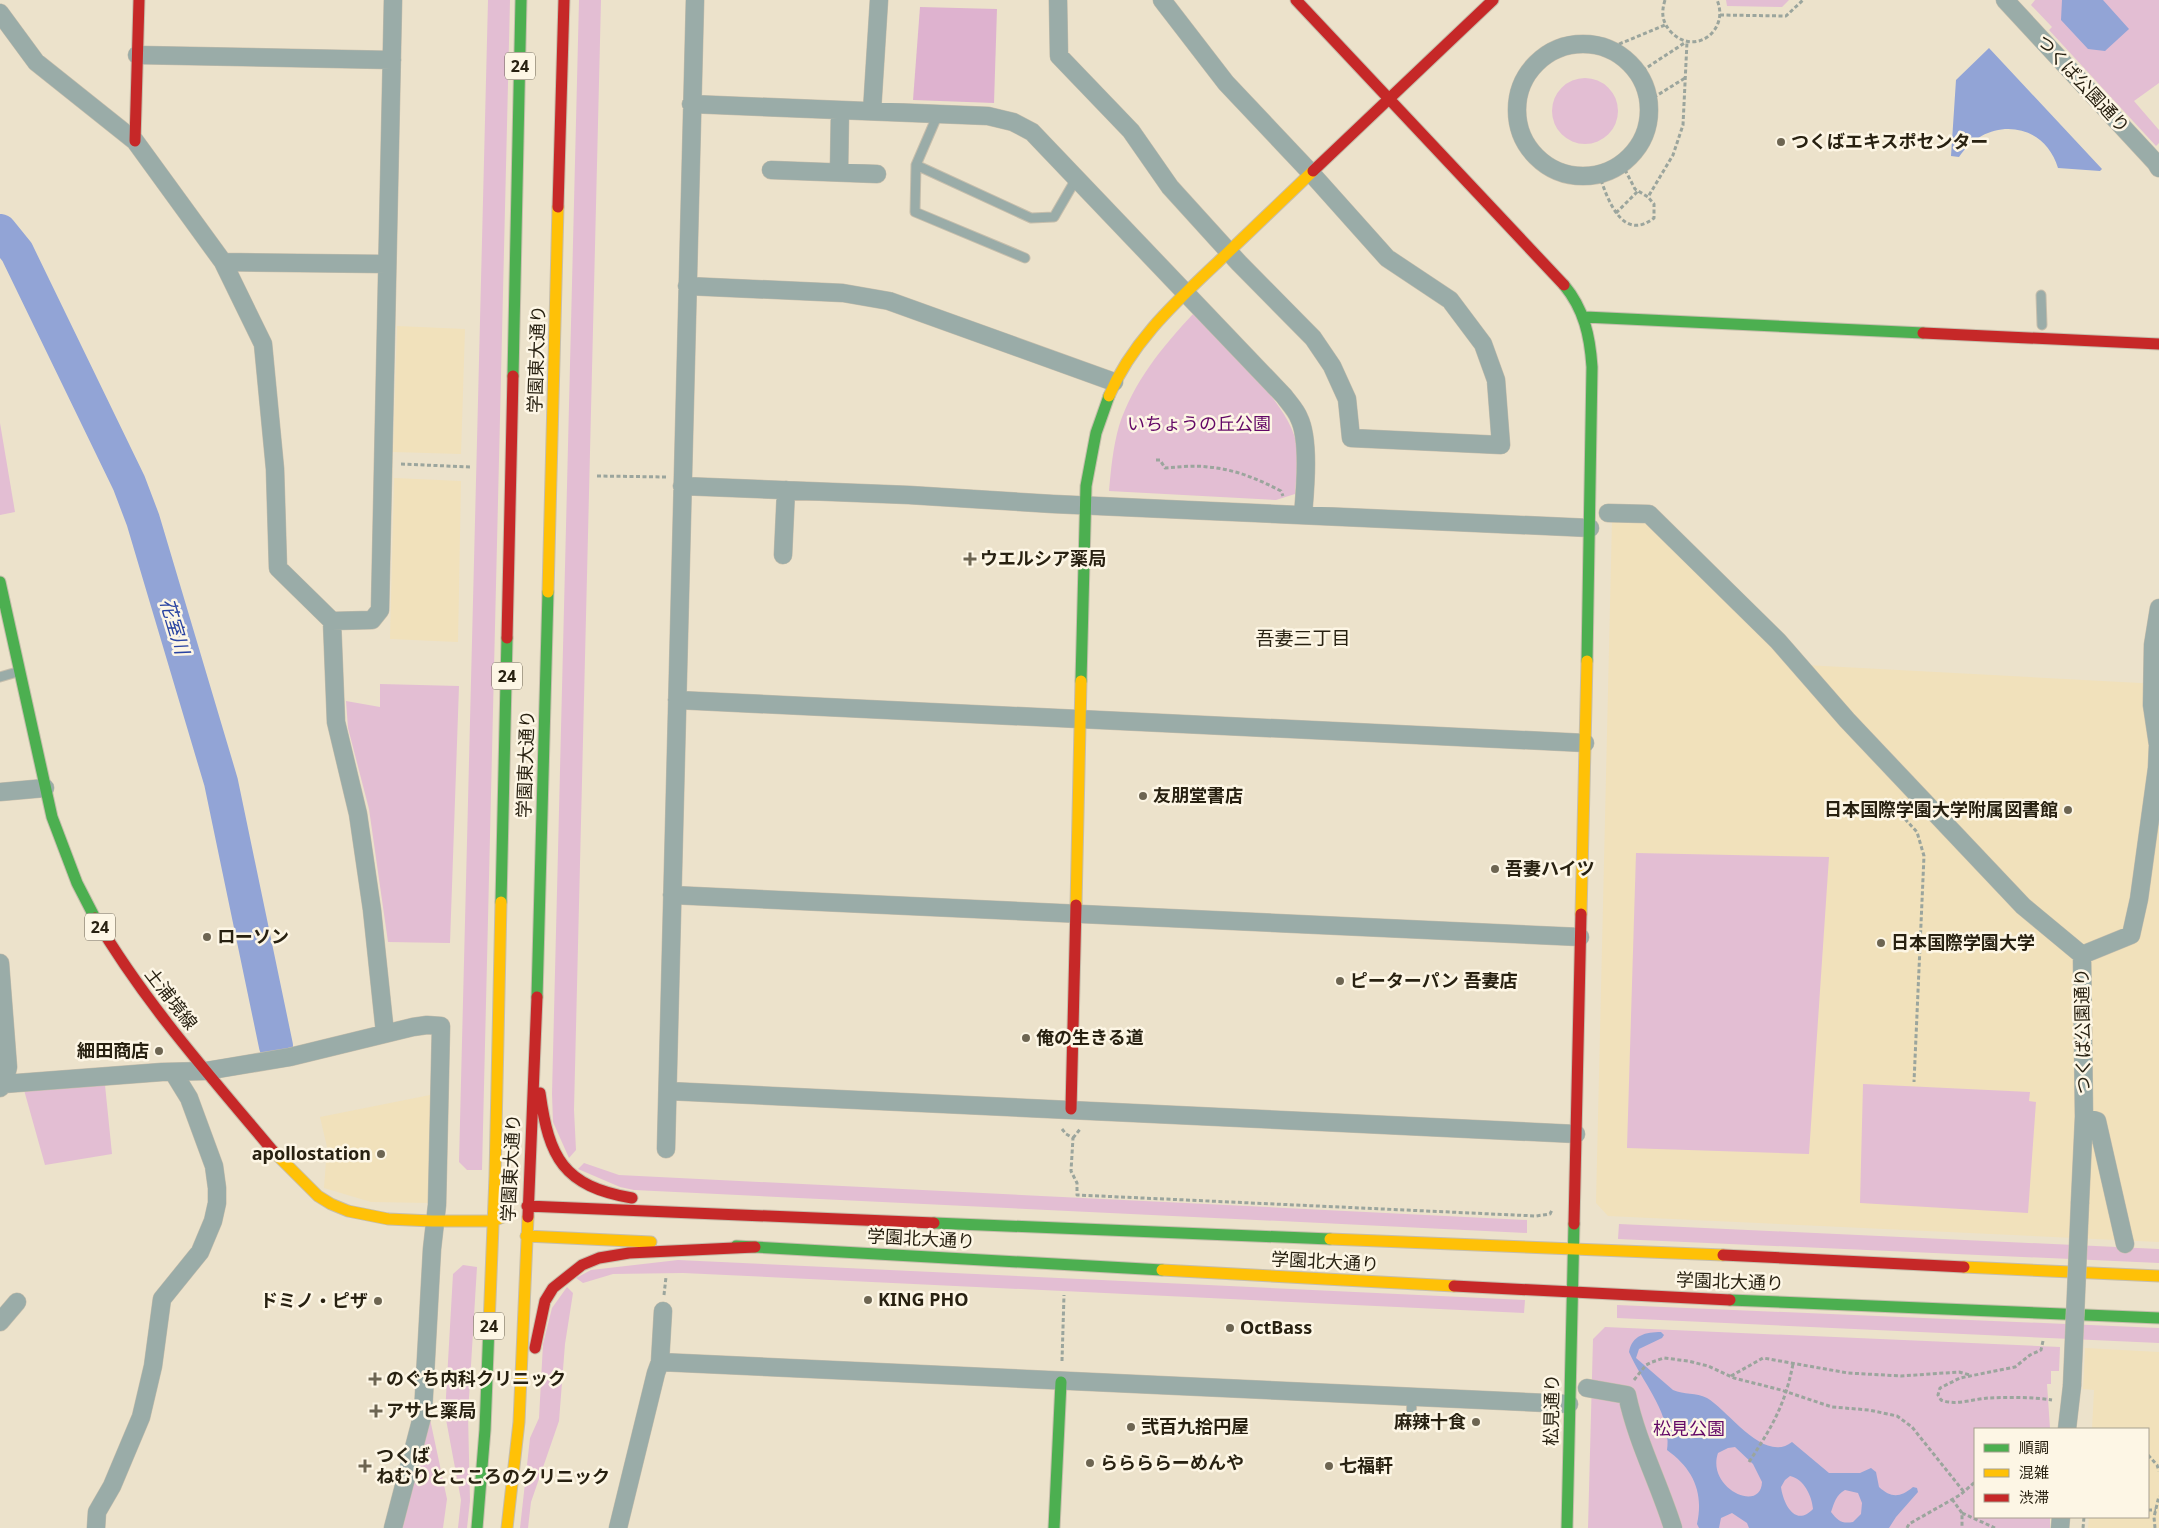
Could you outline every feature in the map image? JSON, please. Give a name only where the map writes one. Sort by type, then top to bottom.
[{"type":"main road","points":[[134,141],[139,0]]},
{"type":"main road","name":"学園東大通り","points":[[477,1528],[485,1430],[494,1221],[521,0]]},
{"type":"main road","name":"学園東大通り","points":[[508,1528],[519,1422],[518,1232],[527,1206],[538,978],[564,0]]},
{"type":"main road","name":"松見通り","points":[[1296,0],[1566,287],[1578,302],[1585,317],[1589,336],[1593,381],[1567,1528]]},
{"type":"main road","points":[[1064,1109],[1076,915],[1086,504],[1092,448],[1114,382],[1146,333],[1185,292],[1493,0]]},
{"type":"main road","points":[[1585,317],[2159,344]]},
{"type":"main road","name":"土浦境線","points":[[0,582],[44,788],[61,846],[92,914],[124,968],[206,1071],[280,1157],[309,1187],[330,1204],[357,1214],[380,1219],[494,1221],[527,1206]]},
{"type":"main road","points":[[534,1056],[547,1134],[558,1156],[568,1170],[598,1190],[695,1214]]},
{"type":"main road","name":"学園北大通り","points":[[527,1206],[1572,1248],[2159,1276]]},
{"type":"main road","name":"学園北大通り","points":[[494,1221],[518,1232],[755,1247],[1572,1293],[2159,1318]]},
{"type":"main road","points":[[519,1422],[531,1391],[536,1337],[545,1301],[560,1282],[582,1265],[599,1258],[629,1253],[755,1247]]},
{"type":"main road","points":[[1054,1528],[1061,1382]]},
{"type":"street","points":[[332,621],[372,620],[380,610],[393,0]]},
{"type":"street","points":[[666,1150],[695,0]]},
{"type":"street","points":[[872,111],[879,0]]},
{"type":"street","points":[[1058,0],[1059,56],[1131,131],[1170,188],[1313,338],[1332,366],[1347,399],[1351,438],[1501,445],[1496,380],[1483,344],[1450,300],[1386,258],[1311,173],[1226,82],[1162,0]]},
{"type":"street","name":"つくば公園通り","points":[[2005,0],[2159,168]]},
{"type":"street","points":[[0,13],[36,62],[134,141],[222,262],[263,344],[275,470],[278,568],[332,621],[336,722],[358,814],[372,910],[385,1033]]},
{"type":"street","points":[[1583,44],[1608,49],[1628,63],[1638,74],[1644,87],[1649,115],[1643,136],[1632,154],[1622,164],[1599,174],[1581,177],[1553,169],[1541,161],[1523,140],[1516,112],[1522,84],[1528,72],[1548,54],[1559,49],[1583,44]]},
{"type":"street","points":[[137,55],[392,60]]},
{"type":"street","points":[[691,104],[1003,118],[1022,126],[1042,142],[1284,396],[1300,420],[1304,440],[1304,516]]},
{"type":"street","points":[[839,172],[840,110]]},
{"type":"street","points":[[771,170],[878,174]]},
{"type":"street","points":[[222,262],[387,264]]},
{"type":"street","points":[[687,286],[843,293],[889,301],[1114,382]]},
{"type":"street","points":[[682,482],[786,490],[1304,516],[1590,528]]},
{"type":"street","points":[[783,555],[786,490]]},
{"type":"street","points":[[1608,513],[1648,514],[1778,641],[1847,720],[2022,906],[2082,955]]},
{"type":"street","name":"つくば公園通り","points":[[2067,1428],[2071,1395],[2084,1117],[2082,955],[2131,935],[2139,899],[2157,768],[2158,745],[2152,705],[2153,645],[2159,608]]},
{"type":"street","points":[[677,700],[1585,744]]},
{"type":"street","points":[[0,792],[44,788]]},
{"type":"street","points":[[672,896],[1580,937]]},
{"type":"street","points":[[0,963],[8,1067],[1,1085],[206,1071],[290,1057],[420,1026],[440,1026],[435,1220],[423,1413],[393,1528]]},
{"type":"street","points":[[96,1528],[97,1512],[112,1486],[141,1417],[153,1366],[162,1299],[200,1252],[213,1220],[217,1203],[214,1166],[189,1098],[173,1072]]},
{"type":"street","points":[[668,1091],[1576,1134]]},
{"type":"street","points":[[2084,1117],[2097,1121],[2125,1244]]},
{"type":"street","points":[[0,1322],[17,1302]]},
{"type":"street","points":[[618,1528],[660,1362],[663,1311]]},
{"type":"street","points":[[660,1362],[1569,1404]]},
{"type":"street","points":[[1587,1388],[1627,1395],[1638,1437],[1673,1528]]},
{"type":"lane","points":[[938,114],[916,164],[914,212],[1025,258]]},
{"type":"lane","points":[[916,164],[1031,218],[1054,218],[1076,179]]},
{"type":"lane","points":[[2041,295],[2042,325]]},
{"type":"lane","points":[[0,677],[20,671]]},
{"type":"lane","points":[[1411,1420],[1412,1397]]},
{"type":"path","points":[[1666,0],[1662,16],[1665,25],[1678,39],[1687,42]]},
{"type":"path","points":[[1638,74],[1687,42],[1706,38],[1713,32],[1718,24],[1720,15],[1717,0]]},
{"type":"path","points":[[1720,15],[1786,16],[1803,0]]},
{"type":"path","points":[[1608,49],[1665,25]]},
{"type":"path","points":[[1648,197],[1673,155],[1683,125],[1687,42]]},
{"type":"path","points":[[1648,101],[1686,78]]},
{"type":"path","points":[[1599,174],[1606,198],[1624,222],[1635,227],[1646,225],[1654,218],[1654,204],[1648,197],[1635,189],[1622,164]]},
{"type":"path","points":[[1616,213],[1638,192]]},
{"type":"path","points":[[1156,460],[1160,460],[1165,468],[1206,466],[1225,469],[1258,480],[1281,491],[1284,501]]},
{"type":"path","points":[[406,464],[470,466]]},
{"type":"path","points":[[597,476],[682,482]]},
{"type":"path","points":[[1905,819],[1917,832],[1924,856],[1914,1082]]},
{"type":"path","points":[[1064,1109],[1060,1126],[1066,1134],[1073,1138],[1071,1171],[1077,1183],[1077,1195],[1536,1216],[1550,1214]]},
{"type":"path","points":[[1061,1382],[1064,1295]]},
{"type":"path","points":[[2042,1341],[2041,1350],[2030,1355],[2015,1367],[1960,1378],[1940,1388],[1938,1395],[1941,1400],[1948,1403],[1988,1398],[2040,1398],[2071,1395]]},
{"type":"path","points":[[1627,1395],[1630,1385],[1646,1365],[1664,1358],[1708,1366],[1730,1377],[1788,1392],[1832,1407],[1869,1410],[1897,1416],[1912,1427],[1920,1436],[1964,1492]]},
{"type":"path","points":[[1730,1377],[1763,1358],[1848,1373],[1901,1376],[1959,1372],[1971,1375]]},
{"type":"path","points":[[1749,1462],[1771,1428],[1788,1392],[1793,1364]]},
{"type":"path","points":[[2149,1456],[2157,1465],[2159,1471]]},
{"type":"path","points":[[1907,1528],[1909,1524],[1964,1492],[1974,1483]]},
{"type":"path","points":[[2156,1528],[2156,1510],[2159,1496]]},
{"type":"path","points":[[1952,1499],[1962,1513],[1995,1528]]},
{"type":"path","points":[[2149,1510],[2156,1510]]},
{"type":"path","points":[[1962,1513],[1962,1528]]},
{"type":"shaded area","points":[[920,7],[997,9],[994,103],[913,100]]},
{"type":"shaded area","points":[[397,326],[465,329],[461,454],[393,452]]},
{"type":"shaded area","points":[[394,478],[461,481],[458,642],[390,639]]},
{"type":"shaded area","name":"日本国際学園大学","points":[[1612,520],[1652,524],[1805,665],[2159,684],[2159,1242],[1608,1216],[1596,1203]]},
{"type":"shaded area","name":"apollostation","points":[[430,1095],[430,1203],[371,1202],[324,1188],[327,1147],[320,1117]]},
{"type":"shaded area","points":[[2085,1348],[2159,1352],[2159,1528],[2088,1528],[2089,1518],[2149,1518],[2149,1428],[2092,1428],[2094,1390],[2083,1389]]},
{"type":"green space","points":[[488,0],[510,0],[482,1170],[467,1170],[459,1162]]},
{"type":"green space","points":[[579,0],[601,0],[574,1110],[576,1150],[569,1158],[553,1122],[552,1094]]},
{"type":"green space","points":[[1726,0],[1789,0],[1782,7],[1727,6]]},
{"type":"green space","points":[[2035,0],[2159,0],[2159,83],[2134,101],[2159,130],[2159,143],[2156,146],[2049,30],[2052,27],[2031,5]]},
{"type":"green space","points":[[1585,78],[1597,81],[1608,88],[1615,99],[1618,111],[1615,123],[1608,134],[1597,141],[1585,144],[1573,141],[1562,134],[1555,123],[1552,111],[1555,99],[1562,88],[1573,81]]},
{"type":"green space","name":"いちょうの丘公園","points":[[1193,314],[1255,376],[1283,413],[1293,431],[1297,448],[1295,494],[1276,500],[1109,491],[1112,458],[1117,434],[1132,395],[1140,380],[1170,339]]},
{"type":"green space","points":[[0,423],[15,512],[0,515]]},
{"type":"green space","points":[[380,684],[459,686],[450,943],[388,942],[369,809],[348,728],[346,701],[380,707]]},
{"type":"green space","points":[[1636,853],[1829,857],[1809,1154],[1627,1148]]},
{"type":"green space","points":[[1863,1084],[2030,1092],[2029,1101],[2036,1102],[2028,1213],[1860,1203]]},
{"type":"green space","points":[[105,1085],[112,1154],[45,1165],[24,1090]]},
{"type":"green space","points":[[584,1163],[619,1175],[1527,1220],[1527,1233],[634,1190],[620,1187],[578,1169]]},
{"type":"green space","points":[[1619,1224],[2159,1249],[2159,1263],[1618,1239]]},
{"type":"green space","points":[[678,1260],[1525,1300],[1524,1313],[683,1273],[613,1274],[583,1283],[576,1278],[591,1270]]},
{"type":"green space","points":[[463,1265],[477,1267],[468,1414],[470,1501],[467,1528],[458,1528],[461,1500],[445,1414],[453,1274]]},
{"type":"green space","points":[[567,1287],[573,1293],[565,1344],[559,1421],[531,1502],[528,1528],[520,1528],[530,1438],[539,1418],[543,1344],[552,1308]]},
{"type":"green space","points":[[1617,1305],[2159,1328],[2159,1343],[1617,1318]]},
{"type":"green space","name":"松見公園","points":[[1605,1327],[2060,1347],[2059,1371],[2051,1371],[2051,1384],[2047,1384],[2050,1428],[1974,1428],[1974,1518],[2050,1518],[2050,1528],[1588,1528],[1593,1339]]},
{"type":"green space","points":[[430,1419],[447,1499],[443,1528],[402,1528]]},
{"type":"water","points":[[2062,0],[2103,0],[2129,29],[2105,51],[2088,49],[2061,20]]},
{"type":"water","points":[[1989,48],[2102,169],[2100,171],[2058,168],[2051,152],[2040,140],[2028,133],[2013,129],[1998,130],[1984,135],[1970,144],[1959,157],[1951,156],[1956,80]]},
{"type":"water","points":[[1661,1332],[1664,1335],[1662,1338],[1639,1349],[1636,1358],[1673,1390],[1707,1398],[1747,1433],[1770,1446],[1781,1447],[1792,1442],[1829,1473],[1860,1473],[1871,1468],[1876,1472],[1879,1487],[1888,1493],[1900,1495],[1913,1487],[1917,1488],[1918,1492],[1889,1528],[1749,1528],[1747,1523],[1732,1513],[1721,1518],[1719,1528],[1699,1528],[1697,1524],[1699,1502],[1694,1482],[1684,1465],[1667,1450],[1667,1436],[1661,1411],[1629,1352],[1636,1338]],"holes":[[[1735,1447],[1753,1464],[1762,1482],[1759,1491],[1753,1496],[1735,1493],[1726,1486],[1720,1477],[1716,1466],[1718,1453]],[[1790,1476],[1803,1484],[1811,1499],[1813,1509],[1807,1514],[1795,1515],[1787,1506],[1781,1487]],[[1845,1490],[1858,1493],[1862,1503],[1861,1514],[1853,1522],[1846,1523],[1840,1521],[1831,1512],[1839,1494]]]},
{"type":"waterway","name":"花室川","points":[[0,231],[17,252],[129,483],[143,520],[221,782],[276,1046]]},
{"type":"traffic: fast","points":[[513,376],[521,0]]},
{"type":"traffic: fast","points":[[1564,285],[1577,304],[1585,323],[1590,344],[1592,367],[1587,661]]},
{"type":"traffic: fast","points":[[1585,317],[1923,333]]},
{"type":"traffic: fast","points":[[1081,681],[1086,486],[1096,433],[1109,396]]},
{"type":"traffic: fast","points":[[0,582],[52,817],[77,883],[95,918]]},
{"type":"traffic: fast","points":[[537,997],[548,592]]},
{"type":"traffic: fast","points":[[501,902],[507,638]]},
{"type":"traffic: fast","points":[[934,1223],[1330,1239]]},
{"type":"traffic: fast","points":[[1567,1528],[1574,1224]]},
{"type":"traffic: fast","points":[[736,1246],[1162,1270]]},
{"type":"traffic: fast","points":[[1730,1300],[2159,1318]]},
{"type":"traffic: fast","points":[[477,1528],[485,1430],[489,1325]]},
{"type":"traffic: fast","points":[[1054,1528],[1061,1382]]},
{"type":"traffic: slow","points":[[1109,396],[1130,357],[1157,323],[1187,291],[1313,171]]},
{"type":"traffic: slow","points":[[548,592],[558,207]]},
{"type":"traffic: slow","points":[[1581,914],[1587,661]]},
{"type":"traffic: slow","points":[[1076,905],[1081,681]]},
{"type":"traffic: slow","points":[[489,1325],[495,1176],[501,902]]},
{"type":"traffic: slow","points":[[273,1151],[318,1196],[348,1211],[388,1219],[432,1221],[493,1221],[510,1214]]},
{"type":"traffic: slow","points":[[507,1528],[519,1422],[528,1217]]},
{"type":"traffic: slow","points":[[526,1236],[651,1242]]},
{"type":"traffic: slow","points":[[1330,1239],[1723,1255]]},
{"type":"traffic: slow","points":[[1964,1267],[2159,1276]]},
{"type":"traffic: slow","points":[[1162,1270],[1454,1286]]},
{"type":"traffic: jam","points":[[135,141],[139,0]]},
{"type":"traffic: jam","points":[[558,207],[564,0]]},
{"type":"traffic: jam","points":[[1296,0],[1564,285]]},
{"type":"traffic: jam","points":[[1313,171],[1493,0]]},
{"type":"traffic: jam","points":[[1923,333],[2159,344]]},
{"type":"traffic: jam","points":[[507,638],[513,376]]},
{"type":"traffic: jam","points":[[1071,1109],[1076,905]]},
{"type":"traffic: jam","points":[[1574,1224],[1581,914]]},
{"type":"traffic: jam","points":[[95,918],[135,980],[179,1038],[273,1151]]},
{"type":"traffic: jam","points":[[528,1217],[537,997]]},
{"type":"traffic: jam","points":[[540,1093],[548,1135],[555,1152],[564,1165],[575,1177],[590,1186],[609,1193],[632,1198]]},
{"type":"traffic: jam","points":[[527,1206],[934,1223]]},
{"type":"traffic: jam","points":[[535,1348],[545,1301],[553,1288],[582,1265],[599,1258],[629,1253],[755,1247]]},
{"type":"traffic: jam","points":[[1723,1255],[1964,1267]]},
{"type":"traffic: jam","points":[[1454,1286],[1730,1300]]},
{"type":"place","name":"つくばエキスポセンター","points":[[1781,142]]},
{"type":"place","name":"ウエルシア薬局","points":[[970,559]]},
{"type":"place","name":"友朋堂書店","points":[[1143,796]]},
{"type":"place","name":"日本国際学園大学附属図書館","points":[[2068,810]]},
{"type":"place","name":"吾妻ハイツ","points":[[1495,869]]},
{"type":"place","name":"ローソン","points":[[207,937]]},
{"type":"place","name":"日本国際学園大学","points":[[1881,943]]},
{"type":"place","name":"ピーターパン 吾妻店","points":[[1340,981]]},
{"type":"place","name":"俺の生きる道","points":[[1026,1038]]},
{"type":"place","name":"細田商店","points":[[159,1051]]},
{"type":"place","name":"apollostation","points":[[381,1154]]},
{"type":"place","name":"KING PHO","points":[[868,1300]]},
{"type":"place","name":"ドミノ・ピザ","points":[[378,1301]]},
{"type":"place","name":"OctBass","points":[[1230,1328]]},
{"type":"place","name":"のぐち内科クリニック","points":[[375,1379]]},
{"type":"place","name":"アサヒ薬局","points":[[376,1411]]},
{"type":"place","name":"麻辣十食","points":[[1476,1422]]},
{"type":"place","name":"弐百九拾円屋","points":[[1131,1427]]},
{"type":"place","name":"ららららーめんや","points":[[1090,1463]]},
{"type":"place","name":"つくば ねむりとこころのクリニック","points":[[365,1466]]},
{"type":"place","name":"七福軒","points":[[1329,1466]]},
{"type":"district","name":"吾妻三丁目","points":[[1303,638]]}]
